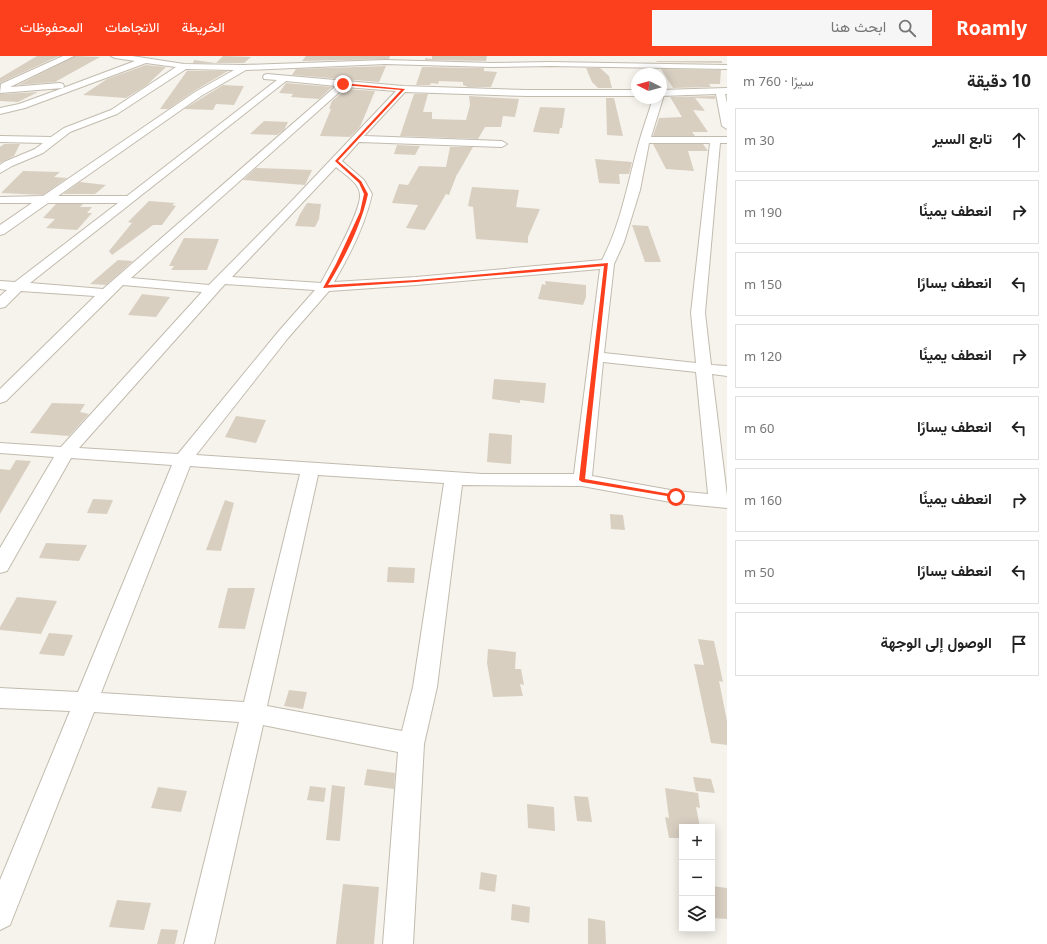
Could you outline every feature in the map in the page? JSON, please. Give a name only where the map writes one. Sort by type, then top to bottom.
[{"type":"street","points":[[0,89],[70,56]]},
{"type":"street","points":[[115,56],[133,57],[184,66],[244,68],[373,62],[727,67]]},
{"type":"street","points":[[317,65],[326,56]]},
{"type":"street","points":[[373,62],[382,56]]},
{"type":"street","points":[[451,56],[453,59],[464,64]]},
{"type":"street","points":[[514,56],[519,64]]},
{"type":"street","points":[[550,64],[555,56]]},
{"type":"street","points":[[673,56],[678,66]]},
{"type":"street","points":[[0,170],[8,164],[39,151],[67,130],[114,112],[195,59]]},
{"type":"street","points":[[0,111],[22,106],[146,60]]},
{"type":"street","points":[[0,231],[198,94],[244,68]]},
{"type":"street","points":[[235,74],[404,89],[527,93],[631,93]]},
{"type":"street","points":[[0,304],[18,286],[284,79]]},
{"type":"street","points":[[0,398],[106,293],[343,84]]},
{"type":"street","points":[[0,89],[78,85]]},
{"type":"street","points":[[0,566],[66,452],[217,285],[404,89]]},
{"type":"street","points":[[667,93],[723,91],[727,126]]},
{"type":"street","points":[[582,480],[607,264],[618,242],[634,190],[644,140],[656,104]]},
{"type":"street","points":[[0,139],[55,140]]},
{"type":"street","points":[[356,139],[502,144]]},
{"type":"street","points":[[0,448],[310,470],[482,480],[582,480],[676,497],[723,501],[704,368],[698,313],[721,140],[644,140]]},
{"type":"street","points":[[0,915],[183,460],[283,335],[325,287],[338,264],[362,212],[366,194],[360,182],[336,161]]},
{"type":"street","points":[[0,200],[130,199]]},
{"type":"street","points":[[120,281],[325,287],[416,281],[607,264]]},
{"type":"street","points":[[0,285],[106,293]]},
{"type":"street","points":[[596,357],[727,371]]},
{"type":"street","points":[[199,944],[310,470]]},
{"type":"street","points":[[398,944],[411,744],[425,687],[454,478]]},
{"type":"street","points":[[0,698],[252,713],[411,744]]},
{"type":"building","points":[[37,56],[59,56],[0,83],[0,78]]},
{"type":"building","points":[[75,56],[100,57],[55,82],[18,85]]},
{"type":"building","points":[[223,56],[251,57],[244,63],[216,63]]},
{"type":"building","points":[[306,56],[390,56],[389,59],[302,61]]},
{"type":"building","points":[[432,56],[487,56],[486,61],[425,60],[425,58],[432,59]]},
{"type":"building","points":[[194,60],[216,63],[193,63]]},
{"type":"building","points":[[656,61],[722,61],[722,63],[657,62]]},
{"type":"building","points":[[146,65],[166,67],[147,85],[126,98],[83,95],[107,79]]},
{"type":"building","points":[[386,66],[379,82],[292,75],[296,69]]},
{"type":"building","points":[[422,67],[484,68],[484,71],[497,72],[491,87],[468,87],[463,85],[463,82],[439,81],[438,84],[431,83],[430,85],[416,85]]},
{"type":"building","points":[[586,68],[600,68],[609,76],[612,88],[598,88],[592,82]]},
{"type":"building","points":[[667,69],[721,70],[720,84],[709,84],[711,87],[673,88],[667,78]]},
{"type":"building","points":[[187,71],[228,71],[194,91],[168,109],[160,109]]},
{"type":"building","points":[[286,83],[332,87],[319,99],[291,97],[293,94],[279,93]]},
{"type":"building","points":[[223,85],[244,86],[234,105],[216,104],[213,110],[184,109]]},
{"type":"building","points":[[346,89],[375,91],[360,127],[350,137],[320,136],[331,109],[329,109],[332,101]]},
{"type":"building","points":[[38,92],[18,102],[0,101],[0,94]]},
{"type":"building","points":[[414,94],[428,94],[423,112],[432,112],[432,119],[466,120],[470,105],[469,96],[519,99],[515,117],[503,116],[501,127],[485,127],[478,139],[400,136]]},
{"type":"building","points":[[715,96],[715,99],[695,98],[705,111],[693,110],[708,132],[692,132],[695,136],[653,136],[659,118],[682,117],[670,97]]},
{"type":"building","points":[[606,98],[614,98],[623,136],[607,135]]},
{"type":"building","points":[[540,107],[565,108],[562,128],[560,128],[559,134],[533,132]]},
{"type":"building","points":[[264,121],[288,122],[284,130],[277,135],[250,134]]},
{"type":"building","points":[[4,144],[20,144],[14,156],[0,163],[0,147]]},
{"type":"building","points":[[653,144],[703,144],[708,151],[688,151],[694,171],[666,169]]},
{"type":"building","points":[[397,145],[420,146],[415,155],[394,154]]},
{"type":"building","points":[[450,147],[473,147],[457,174],[449,195],[446,194],[425,230],[406,228],[418,205],[392,203],[399,184],[408,185],[419,166],[446,167]]},
{"type":"building","points":[[595,159],[632,162],[629,174],[619,174],[620,184],[599,183]]},
{"type":"building","points":[[256,168],[312,170],[305,185],[243,180]]},
{"type":"building","points":[[23,171],[60,172],[54,177],[67,178],[43,195],[1,193]]},
{"type":"building","points":[[80,182],[106,185],[95,194],[63,194]]},
{"type":"building","points":[[472,187],[519,190],[516,207],[540,209],[528,237],[528,243],[476,239],[473,207],[468,206]]},
{"type":"building","points":[[149,201],[175,203],[172,205],[176,206],[162,225],[153,225],[112,255],[109,251],[132,223],[128,222]]},
{"type":"building","points":[[307,203],[321,204],[319,219],[315,227],[295,226],[300,214]]},
{"type":"building","points":[[56,204],[83,204],[80,207],[92,207],[87,213],[92,213],[77,230],[46,228],[55,219],[43,218]]},
{"type":"building","points":[[632,225],[648,226],[661,262],[645,262]]},
{"type":"building","points":[[184,238],[219,239],[207,270],[171,270],[174,266],[169,266]]},
{"type":"building","points":[[118,260],[133,261],[106,285],[90,284]]},
{"type":"building","points":[[545,281],[586,285],[586,297],[583,305],[538,299],[542,284],[546,285]]},
{"type":"building","points":[[142,294],[170,297],[156,317],[128,315]]},
{"type":"building","points":[[494,379],[546,383],[544,403],[520,400],[520,403],[492,399]]},
{"type":"building","points":[[52,403],[85,404],[80,412],[89,414],[69,436],[30,433]]},
{"type":"building","points":[[236,416],[266,420],[256,443],[225,437]]},
{"type":"building","points":[[489,433],[512,435],[511,464],[487,462]]},
{"type":"building","points":[[16,460],[31,461],[0,514],[0,469],[10,470]]},
{"type":"building","points":[[93,499],[113,500],[107,514],[87,513]]},
{"type":"building","points":[[225,500],[234,503],[221,551],[206,550]]},
{"type":"building","points":[[610,514],[623,515],[625,530],[611,529]]},
{"type":"building","points":[[46,543],[87,545],[79,561],[39,558]]},
{"type":"building","points":[[388,567],[415,568],[414,583],[387,582]]},
{"type":"building","points":[[228,588],[255,588],[245,629],[218,628]]},
{"type":"building","points":[[17,597],[57,601],[41,634],[0,630],[0,627]]},
{"type":"building","points":[[49,633],[73,635],[64,656],[39,654]]},
{"type":"building","points":[[698,639],[714,641],[723,682],[719,681],[727,721],[727,745],[711,743],[694,664],[704,665]]},
{"type":"building","points":[[488,649],[516,652],[515,669],[521,669],[524,685],[520,684],[523,696],[493,697],[487,663]]},
{"type":"building","points":[[289,690],[307,692],[303,709],[284,706]]},
{"type":"building","points":[[367,769],[395,773],[394,789],[364,785]]},
{"type":"building","points":[[693,777],[711,779],[715,793],[696,791]]},
{"type":"building","points":[[332,785],[345,787],[340,841],[326,840]]},
{"type":"building","points":[[310,786],[326,788],[324,802],[307,800]]},
{"type":"building","points":[[158,787],[187,791],[181,812],[151,808]]},
{"type":"building","points":[[665,788],[698,793],[700,808],[696,807],[699,824],[679,824],[679,838],[669,838],[665,817],[669,818]]},
{"type":"building","points":[[574,796],[588,797],[592,822],[577,821]]},
{"type":"building","points":[[527,804],[554,807],[555,831],[528,828]]},
{"type":"building","points":[[481,872],[497,875],[495,892],[479,889]]},
{"type":"building","points":[[343,884],[379,887],[374,944],[336,944]]},
{"type":"building","points":[[715,886],[727,888],[727,919],[715,918]]},
{"type":"building","points":[[117,900],[151,903],[144,930],[109,927]]},
{"type":"building","points":[[512,904],[530,907],[529,923],[511,920]]},
{"type":"building","points":[[588,918],[605,921],[606,944],[588,944]]},
{"type":"building","points":[[161,929],[178,930],[175,944],[157,944]]},
{"type":"route","points":[[343,84],[404,89],[336,161],[360,182],[366,194],[362,212],[338,264],[325,287],[416,281],[607,264],[582,480],[676,497]]}]
